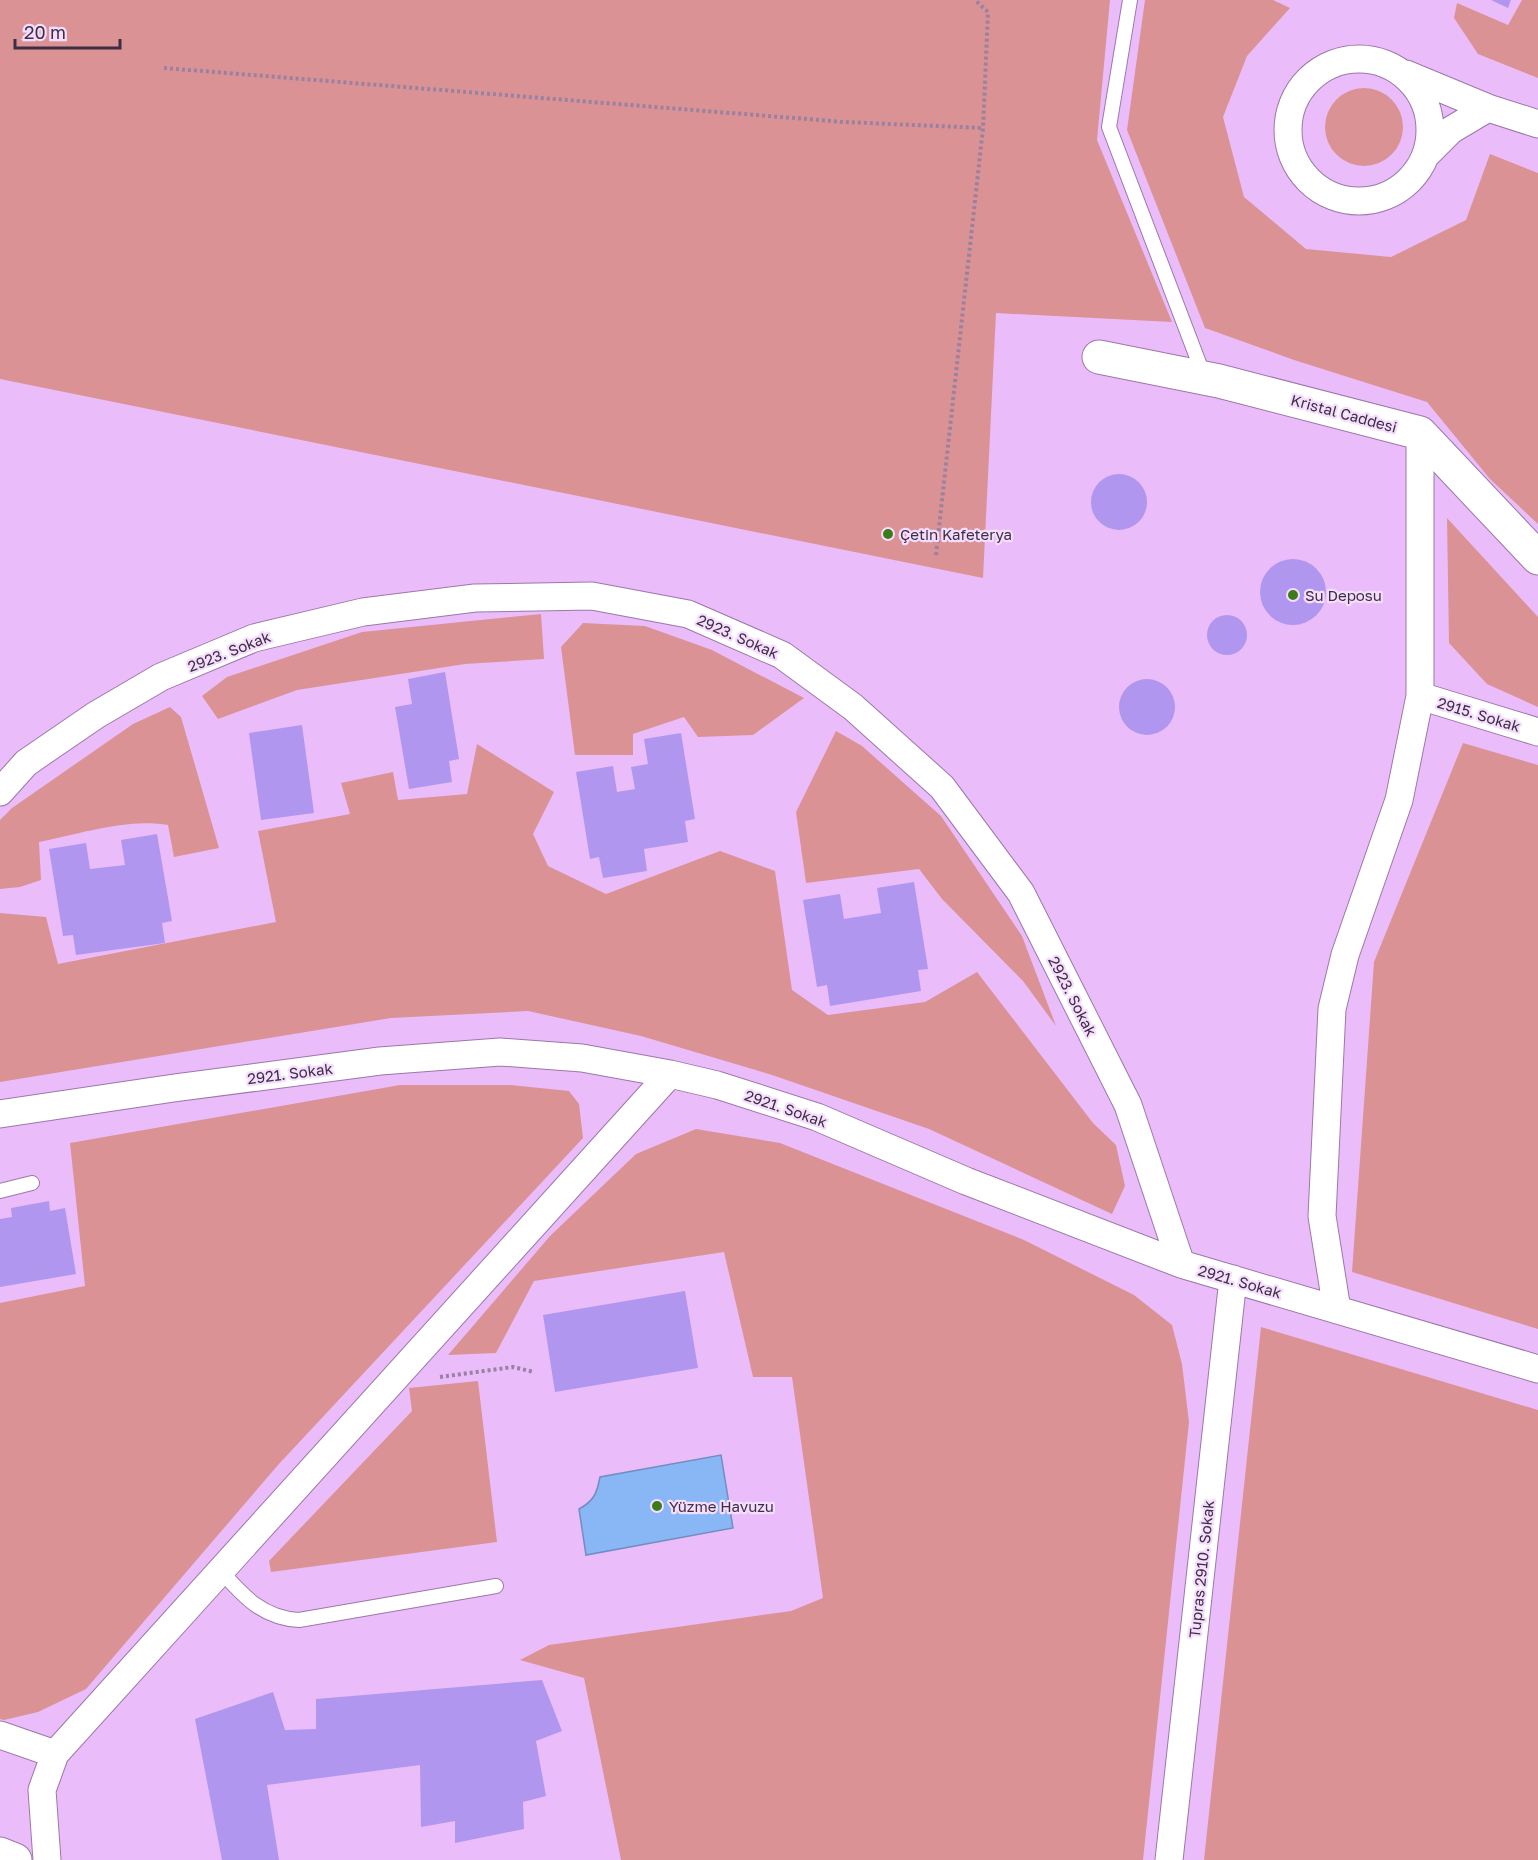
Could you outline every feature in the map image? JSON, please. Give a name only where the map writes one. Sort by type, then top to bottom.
[{"type":"street","points":[[1488,108],[1451,130],[1427,154],[1416,173],[1400,189],[1379,199],[1358,201],[1335,198],[1316,187],[1300,171],[1290,151],[1289,119],[1293,103],[1306,81],[1326,67],[1350,59],[1374,60],[1488,108],[1538,124]]},
{"type":"street","points":[[1397,70],[1416,86],[1427,107],[1431,132],[1427,154]]},
{"type":"street","name":"Kristal Caddesi","points":[[1099,357],[1205,378],[1420,433]]},
{"type":"street","points":[[1420,433],[1538,558]]},
{"type":"street","points":[[1337,1310],[1322,1216],[1332,1009],[1345,955],[1399,800],[1420,696],[1420,433]]},
{"type":"street","name":"2923. Sokak","points":[[0,792],[26,763],[96,714],[162,677],[254,638],[363,612],[475,598],[592,596],[688,614],[782,655],[853,707],[942,787],[1021,893],[1128,1105],[1181,1264]]},
{"type":"street","name":"2915. Sokak","points":[[1420,696],[1538,732]]},
{"type":"street","name":"2921. Sokak","points":[[0,1114],[380,1061],[500,1052],[582,1058],[670,1074],[817,1117],[966,1181],[1181,1264],[1538,1369]]},
{"type":"street","points":[[47,1860],[42,1790],[55,1754],[670,1074]]},
{"type":"street","name":"Tupras 2910. Sokak","points":[[1169,1860],[1233,1279]]},
{"type":"street","points":[[0,1736],[55,1754]]},
{"type":"street","points":[[0,1854],[15,1860]]},
{"type":"lane","points":[[1130,0],[1109,127],[1205,378]]},
{"type":"lane","points":[[0,1191],[32,1183]]},
{"type":"lane","points":[[221,1571],[248,1601],[262,1611],[288,1620],[496,1586]]},
{"type":"path","points":[[936,555],[983,128],[988,12],[975,0]]},
{"type":"path","points":[[164,68],[844,122],[983,128]]},
{"type":"path","points":[[390,1383],[513,1367],[534,1372]]},
{"type":"shaded area","points":[[0,0],[1538,0],[1538,1860],[0,1860]]},
{"type":"shaded area","points":[[0,0],[1110,0],[1097,140],[1172,322],[996,313],[983,578],[0,379]]},
{"type":"shaded area","points":[[1145,0],[1273,0],[1290,8],[1247,56],[1223,117],[1244,197],[1306,249],[1391,257],[1466,220],[1490,154],[1538,173],[1538,524],[1490,479],[1427,402],[1294,360],[1205,328],[1127,130]]},
{"type":"shaded area","points":[[1522,0],[1538,0],[1538,78],[1478,54],[1454,18],[1457,3],[1508,25]]},
{"type":"shaded area","points":[[1364,88],[1379,91],[1392,99],[1400,112],[1403,127],[1400,142],[1392,155],[1379,163],[1364,166],[1349,163],[1336,155],[1328,142],[1325,127],[1328,112],[1336,99],[1349,91]]},
{"type":"shaded area","points":[[1447,518],[1538,617],[1538,707],[1487,684],[1449,643]]},
{"type":"shaded area","points":[[541,614],[544,659],[465,664],[297,690],[218,719],[202,696],[227,677],[362,632]]},
{"type":"shaded area","points":[[583,623],[645,626],[712,650],[804,698],[753,735],[698,737],[684,717],[633,734],[633,755],[575,755],[561,647]]},
{"type":"shaded area","points":[[170,707],[181,717],[219,848],[174,857],[168,825],[152,823],[120,825],[39,842],[41,880],[20,887],[0,889],[0,820],[12,808],[133,724]]},
{"type":"shaded area","points":[[836,731],[862,746],[941,816],[1022,936],[1056,1026],[1023,981],[942,899],[919,869],[806,883],[796,812]]},
{"type":"shaded area","points":[[1463,743],[1538,765],[1538,1329],[1352,1272],[1374,962]]},
{"type":"shaded area","points":[[477,744],[554,792],[533,834],[548,866],[606,894],[720,851],[775,871],[792,990],[828,1015],[925,1002],[977,972],[1093,1123],[1116,1145],[1125,1186],[1112,1214],[929,1129],[772,1075],[641,1036],[528,1011],[391,1018],[0,1082],[0,913],[46,917],[58,964],[276,922],[258,831],[350,814],[341,783],[393,772],[398,800],[467,794]]},
{"type":"shaded area","points":[[400,1085],[511,1085],[569,1091],[579,1104],[583,1138],[278,1465],[86,1689],[38,1712],[0,1719],[0,1303],[85,1286],[70,1143]]},
{"type":"shaded area","points":[[696,1129],[780,1143],[1024,1240],[1134,1295],[1172,1325],[1182,1364],[1189,1422],[1143,1860],[621,1860],[584,1678],[520,1660],[549,1645],[791,1611],[823,1598],[792,1377],[753,1377],[724,1252],[534,1281],[496,1353],[448,1355],[550,1236],[636,1154]]},
{"type":"shaded area","points":[[1261,1327],[1538,1410],[1538,1860],[1204,1860]]},
{"type":"shaded area","points":[[478,1381],[497,1542],[271,1572],[269,1561],[412,1411],[409,1388]]},
{"type":"water","name":"Yüzme Havuzu","points":[[721,1455],[733,1528],[586,1555],[579,1509],[594,1496],[600,1477]]},
{"type":"building","points":[[1491,0],[1511,0],[1508,8]]},
{"type":"building","points":[[1119,474],[1130,476],[1139,482],[1145,491],[1147,502],[1145,513],[1139,522],[1130,528],[1119,530],[1108,528],[1099,522],[1093,513],[1091,502],[1093,491],[1099,482],[1108,476]]},
{"type":"building","name":"Su Deposu","points":[[1293,559],[1306,562],[1316,569],[1323,579],[1326,592],[1323,605],[1316,615],[1306,622],[1293,625],[1280,622],[1270,615],[1263,605],[1260,592],[1263,579],[1270,569],[1280,562]]},
{"type":"building","points":[[1227,615],[1235,616],[1241,621],[1246,627],[1246,643],[1241,649],[1235,654],[1227,655],[1219,654],[1213,649],[1208,643],[1207,635],[1208,627],[1213,621],[1219,616]]},
{"type":"building","points":[[445,672],[459,759],[449,761],[452,782],[409,789],[395,707],[412,704],[408,679]]},
{"type":"building","points":[[1141,679],[1153,679],[1163,683],[1171,691],[1175,707],[1171,723],[1163,731],[1153,735],[1141,735],[1131,731],[1123,723],[1119,713],[1119,701],[1123,691],[1131,683]]},
{"type":"building","points":[[302,725],[314,813],[261,820],[249,733]]},
{"type":"building","points":[[681,733],[695,819],[685,821],[688,842],[644,849],[647,871],[603,878],[599,857],[590,859],[576,772],[613,766],[617,792],[635,789],[631,767],[648,764],[644,739]]},
{"type":"building","points":[[157,834],[172,921],[162,923],[165,943],[76,955],[73,935],[63,936],[49,849],[86,843],[90,869],[125,865],[121,840]]},
{"type":"building","points":[[914,882],[928,969],[918,970],[921,991],[830,1006],[827,985],[817,987],[803,900],[840,894],[844,919],[881,913],[877,888]]},
{"type":"building","points":[[49,1201],[50,1211],[65,1208],[76,1274],[0,1287],[0,1219],[12,1217],[11,1208]]},
{"type":"building","points":[[685,1291],[698,1368],[555,1392],[543,1315]]},
{"type":"building","points":[[542,1680],[562,1731],[536,1741],[546,1796],[523,1802],[524,1829],[455,1843],[455,1821],[421,1827],[420,1765],[267,1785],[279,1860],[222,1860],[195,1719],[273,1692],[285,1730],[316,1729],[316,1699]]},
{"type":"place","name":"Çetin Kafeterya","points":[[888,534]]},
{"type":"place","name":"Su Deposu","points":[[1293,595]]},
{"type":"place","name":"Yüzme Havuzu","points":[[657,1506]]}]
